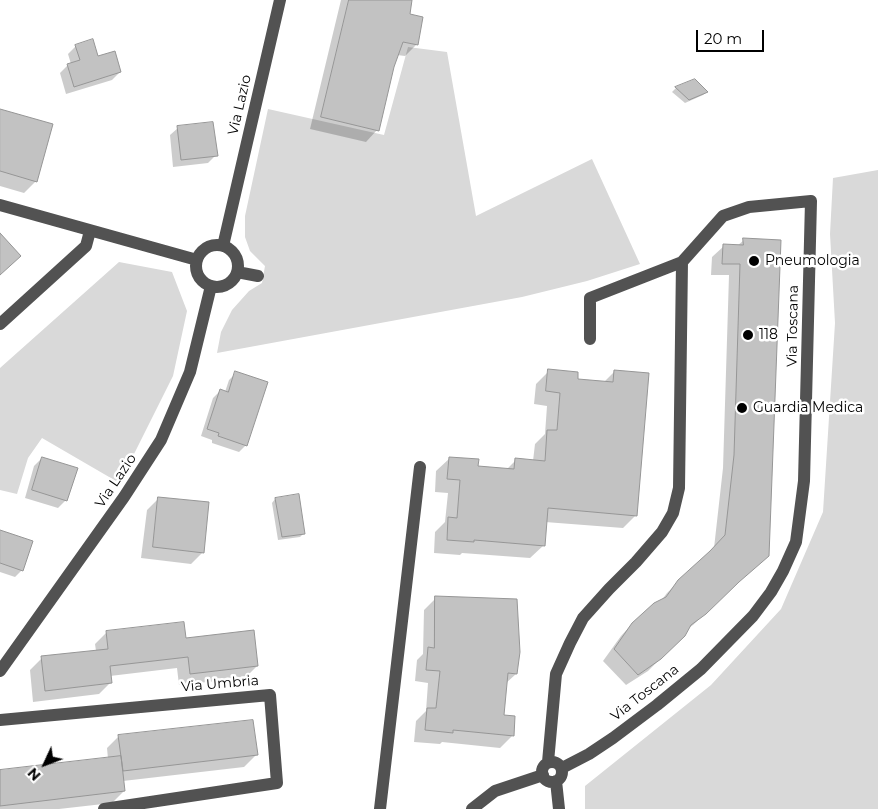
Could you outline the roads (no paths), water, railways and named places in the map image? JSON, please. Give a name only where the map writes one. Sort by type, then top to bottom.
[{"type":"street","name":"Via Lazio","points":[[224,246],[280,0]]},
{"type":"street","name":"Via Toscana","points":[[562,768],[589,754],[627,727],[657,705],[707,662],[752,616],[771,592],[784,571],[796,542],[804,481],[811,201],[749,207],[723,216],[682,262]]},
{"type":"street","points":[[0,205],[197,260]]},
{"type":"street","points":[[0,324],[86,246],[90,230]]},
{"type":"street","points":[[217,245],[224,246],[230,249],[237,259],[237,272],[230,283],[218,287],[211,286],[205,283],[197,273],[197,260],[205,249],[217,245]]},
{"type":"street","points":[[556,781],[546,780],[542,772],[548,762],[556,674],[583,618],[662,532],[672,513],[678,488],[682,262],[590,298],[590,339]]},
{"type":"street","points":[[237,272],[258,276]]},
{"type":"street","name":"Via Lazio","points":[[0,671],[124,497],[161,440],[190,372],[211,286]]},
{"type":"street","points":[[380,809],[420,467]]},
{"type":"street","name":"Via Umbria","points":[[0,720],[270,695],[277,783],[104,809]]},
{"type":"street","points":[[548,762],[555,762],[562,768],[560,777],[556,781],[559,809]]},
{"type":"street","points":[[472,809],[495,791],[543,775]]},
{"type":"place","name":"Pneumologia","points":[[754,261]]},
{"type":"place","name":"118","points":[[748,335]]},
{"type":"place","name":"Guardia Medica","points":[[742,408]]}]
